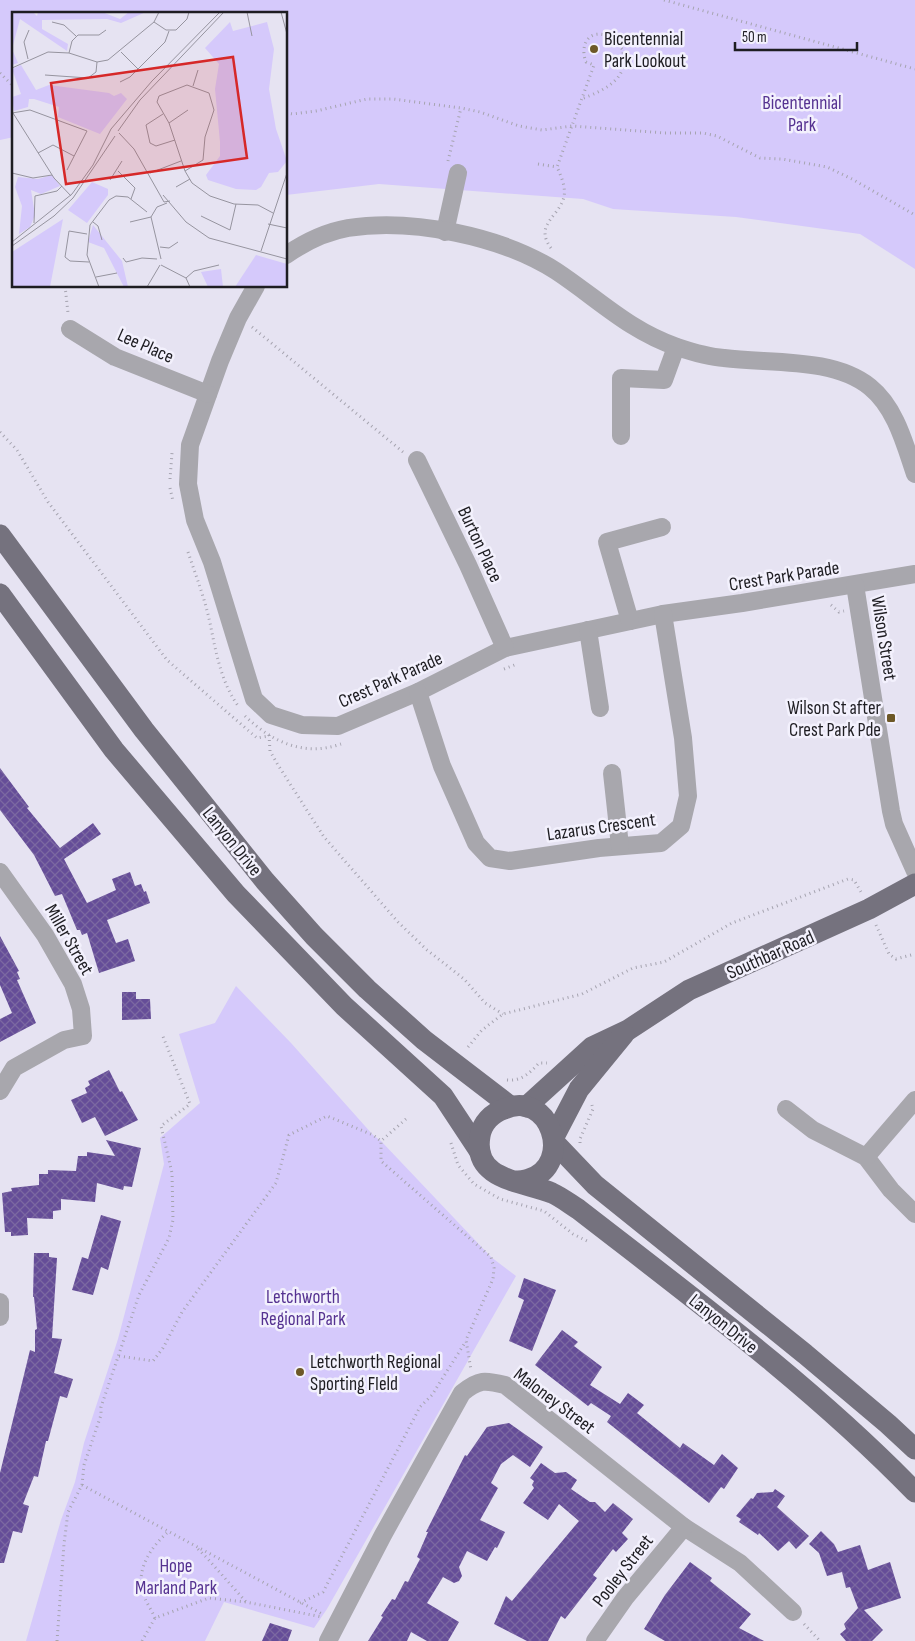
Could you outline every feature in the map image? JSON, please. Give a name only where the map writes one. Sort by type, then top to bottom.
[{"type":"main road","name":"Lanyon Drive","points":[[0,535],[144,730],[265,881],[314,936],[367,989],[424,1040],[518,1106]]},
{"type":"main road","name":"Lanyon Drive","points":[[0,594],[114,750],[236,894],[344,1006],[443,1096],[480,1152]]},
{"type":"main road","name":"Southbar Road","points":[[518,1106],[592,1046],[628,1030],[690,990],[869,909],[915,884]]},
{"type":"main road","name":"Southbar Road","points":[[554,1139],[579,1089],[628,1030]]},
{"type":"main road","points":[[518,1106],[539,1113],[549,1124],[554,1139],[551,1159],[542,1171],[529,1179],[514,1181],[501,1178],[487,1167],[480,1152],[480,1136],[485,1122],[496,1112],[518,1106]]},
{"type":"main road","name":"Lanyon Drive","points":[[554,1139],[595,1185],[805,1354],[915,1449]]},
{"type":"main road","name":"Lanyon Drive","points":[[514,1181],[553,1193],[578,1209],[783,1372],[888,1465],[915,1492]]},
{"type":"street","points":[[445,232],[453,168]]},
{"type":"street","points":[[288,254],[315,238],[347,228],[389,225],[445,232],[485,240],[529,257],[554,270],[615,315],[636,328],[676,346],[722,358],[823,367],[854,378],[871,388],[894,418],[915,474]]},
{"type":"street","name":"Crest Park Parade","points":[[255,288],[238,318],[190,445],[188,484],[195,520],[212,562],[254,700],[271,715],[302,725],[338,726],[418,692],[505,648],[664,614],[742,604],[915,574]]},
{"type":"street","name":"Lee Place","points":[[70,329],[115,357],[208,394]]},
{"type":"street","points":[[621,436],[621,378],[664,380],[676,346]]},
{"type":"street","name":"Burton Place","points":[[417,460],[468,565],[505,648]]},
{"type":"street","points":[[630,621],[607,542],[662,527]]},
{"type":"street","name":"Wilson Street","points":[[855,585],[891,811],[894,824],[915,871]]},
{"type":"street","name":"Lazarus Crescent","points":[[418,692],[442,766],[476,843],[490,858],[510,862],[620,846],[661,843],[681,826],[688,796],[683,738],[664,614]]},
{"type":"street","points":[[588,630],[600,708]]},
{"type":"street","points":[[612,773],[620,846]]},
{"type":"street","name":"Miller Street","points":[[0,872],[45,935],[73,984],[81,1009],[82,1036],[64,1040],[14,1068],[0,1091]]},
{"type":"street","points":[[866,1157],[915,1100]]},
{"type":"street","points":[[786,1109],[813,1130],[866,1157],[892,1190],[915,1214]]},
{"type":"street","points":[[0,1302],[0,1317]]},
{"type":"street","name":"Maloney Street","points":[[474,1383],[488,1381],[505,1385],[684,1527],[740,1563],[793,1612]]},
{"type":"street","points":[[328,1641],[383,1535],[462,1393],[474,1383]]},
{"type":"street","name":"Pooley Street","points":[[595,1641],[625,1598],[684,1527]]},
{"type":"path","points":[[664,0],[915,69]]},
{"type":"path","points":[[554,270],[561,258],[546,241],[545,231],[547,222],[558,209],[564,196],[564,186],[557,167],[581,99],[594,65],[586,62],[582,53],[585,41],[593,36],[604,34],[615,40],[623,50],[622,71],[611,84],[600,92],[581,99]]},
{"type":"path","points":[[0,73],[12,86]]},
{"type":"path","points":[[288,113],[316,111],[367,100],[393,100],[462,108],[480,112],[519,126],[542,130],[572,126],[665,133],[703,133],[717,136],[760,158],[782,159],[827,167],[915,215]]},
{"type":"path","points":[[453,168],[462,108]]},
{"type":"path","points":[[538,164],[557,167]]},
{"type":"path","points":[[65,288],[70,329]]},
{"type":"path","points":[[238,318],[259,332],[399,449],[417,460]]},
{"type":"path","points":[[0,432],[17,450],[48,502],[166,660],[257,738],[269,736]]},
{"type":"path","points":[[271,715],[270,750],[324,837],[398,922],[427,950],[464,979],[485,1003],[503,1014]]},
{"type":"path","points":[[468,1047],[482,1030],[503,1014],[582,994],[633,968],[664,962],[732,923],[848,879],[854,880],[858,884],[889,954],[896,959],[915,954]]},
{"type":"path","points":[[58,1641],[64,1544],[68,1512],[82,1485],[84,1465],[101,1415],[101,1407],[139,1295],[169,1238],[173,1220],[172,1173],[162,1126],[190,1104],[162,1034]]},
{"type":"path","points":[[119,1356],[153,1361],[163,1348],[182,1312],[276,1183],[290,1135],[327,1116],[373,1135],[381,1141]]},
{"type":"path","points":[[300,1603],[323,1592],[420,1407],[432,1395],[466,1340],[493,1279],[494,1268],[490,1257],[381,1161],[381,1141],[406,1119]]},
{"type":"path","points":[[466,1340],[474,1383]]},
{"type":"path","points":[[82,1485],[328,1618],[246,1602],[209,1598],[156,1618],[142,1641]]},
{"type":"path","points":[[156,1618],[142,1592],[140,1578],[146,1558],[159,1540],[168,1532]]},
{"type":"path","points":[[194,1545],[246,1602]]},
{"type":"path","points":[[793,1612],[820,1641]]},
{"type":"green space","name":"Bicentennial Park","points":[[0,0],[915,0],[915,269],[860,234],[736,217],[613,209],[583,199],[379,184],[288,195],[288,12],[12,12],[12,137],[0,140]]},
{"type":"green space","name":"Letchworth Regional Park","points":[[236,986],[291,1043],[373,1135],[381,1141],[491,1257],[516,1276],[327,1609],[314,1628],[224,1602],[205,1641],[26,1641],[61,1520],[75,1482],[84,1443],[118,1339],[164,1164],[160,1138],[200,1103],[179,1034],[215,1023]]},
{"type":"building","points":[[0,768],[29,807],[27,808],[60,848],[93,823],[101,834],[64,859],[87,903],[116,890],[112,879],[130,872],[135,886],[141,884],[144,892],[146,891],[150,903],[107,920],[116,943],[128,939],[135,961],[99,973],[87,933],[82,935],[80,930],[77,930],[62,894],[55,896],[34,855],[0,810]]},
{"type":"building","points":[[0,936],[19,971],[17,972],[20,979],[17,980],[36,1023],[0,1042],[0,1019],[12,1013],[0,985]]},
{"type":"building","points":[[122,992],[136,992],[136,999],[150,999],[151,1019],[122,1020]]},
{"type":"building","points":[[109,1070],[120,1092],[122,1091],[138,1120],[105,1136],[95,1117],[82,1123],[71,1100],[87,1093],[85,1088],[90,1085],[88,1081]]},
{"type":"building","points":[[106,1140],[141,1148],[132,1187],[124,1186],[123,1190],[97,1183],[95,1202],[61,1199],[61,1210],[53,1211],[53,1219],[27,1218],[28,1235],[11,1236],[11,1232],[5,1232],[2,1193],[12,1191],[11,1188],[39,1185],[39,1174],[48,1174],[48,1170],[76,1171],[78,1156],[87,1156],[87,1152],[115,1156]]},
{"type":"building","points":[[101,1215],[121,1221],[108,1270],[101,1267],[93,1295],[72,1290],[82,1257],[88,1259]]},
{"type":"building","points":[[34,1253],[49,1253],[49,1257],[57,1258],[52,1338],[62,1339],[54,1373],[73,1379],[67,1398],[60,1396],[48,1441],[46,1441],[38,1477],[34,1476],[23,1504],[29,1506],[22,1533],[13,1531],[4,1563],[0,1563],[0,1473],[30,1350],[35,1352],[35,1330],[37,1329],[33,1297]]},
{"type":"building","points":[[524,1278],[556,1290],[532,1351],[509,1341],[524,1300],[518,1297]]},
{"type":"building","points":[[562,1330],[578,1342],[574,1346],[602,1367],[590,1385],[620,1404],[628,1393],[644,1405],[637,1413],[680,1448],[683,1443],[714,1465],[722,1454],[738,1468],[724,1489],[721,1487],[709,1503],[607,1422],[611,1416],[591,1403],[588,1406],[535,1365]]},
{"type":"building","points":[[509,1423],[543,1447],[530,1467],[513,1455],[501,1464],[491,1483],[498,1488],[480,1520],[505,1532],[497,1548],[495,1547],[487,1561],[467,1551],[459,1567],[462,1576],[459,1581],[454,1583],[443,1577],[427,1603],[459,1622],[448,1641],[427,1641],[411,1632],[407,1641],[368,1641],[383,1617],[381,1616],[392,1599],[395,1600],[405,1581],[408,1582],[420,1559],[417,1557],[428,1532],[426,1532],[465,1455],[467,1456],[487,1427]]},
{"type":"building","points":[[541,1463],[555,1473],[566,1472],[577,1480],[571,1489],[590,1502],[595,1502],[605,1512],[613,1503],[633,1519],[622,1533],[628,1539],[616,1552],[613,1549],[593,1575],[597,1578],[565,1619],[561,1616],[548,1641],[527,1641],[494,1624],[506,1596],[512,1601],[579,1521],[559,1504],[548,1520],[523,1503],[534,1488],[532,1485],[534,1481],[530,1478]]},
{"type":"building","points":[[775,1489],[785,1496],[777,1507],[809,1536],[796,1549],[789,1541],[778,1551],[759,1533],[758,1535],[739,1522],[741,1519],[736,1516],[757,1493],[773,1492]]},
{"type":"building","points":[[821,1531],[834,1544],[838,1552],[860,1545],[868,1570],[890,1562],[901,1598],[864,1610],[883,1630],[872,1641],[846,1641],[840,1634],[846,1629],[844,1624],[858,1608],[850,1587],[846,1588],[842,1572],[827,1576],[819,1553],[809,1544]]},
{"type":"building","points":[[690,1562],[712,1578],[710,1581],[751,1614],[739,1628],[764,1641],[665,1641],[644,1629],[665,1595]]},
{"type":"building","points":[[270,1623],[292,1630],[288,1641],[262,1641]]},
{"type":"place","name":"Bicentennial Park Lookout","points":[[594,49]]},
{"type":"place","name":"Wilson St after Crest Park Pde","points":[[891,718]]},
{"type":"place","name":"Letchworth Regional Sporting FIeld","points":[[300,1372]]},
{"type":"park label","name":"Hope Marland Park","points":[[176,1576]]}]
